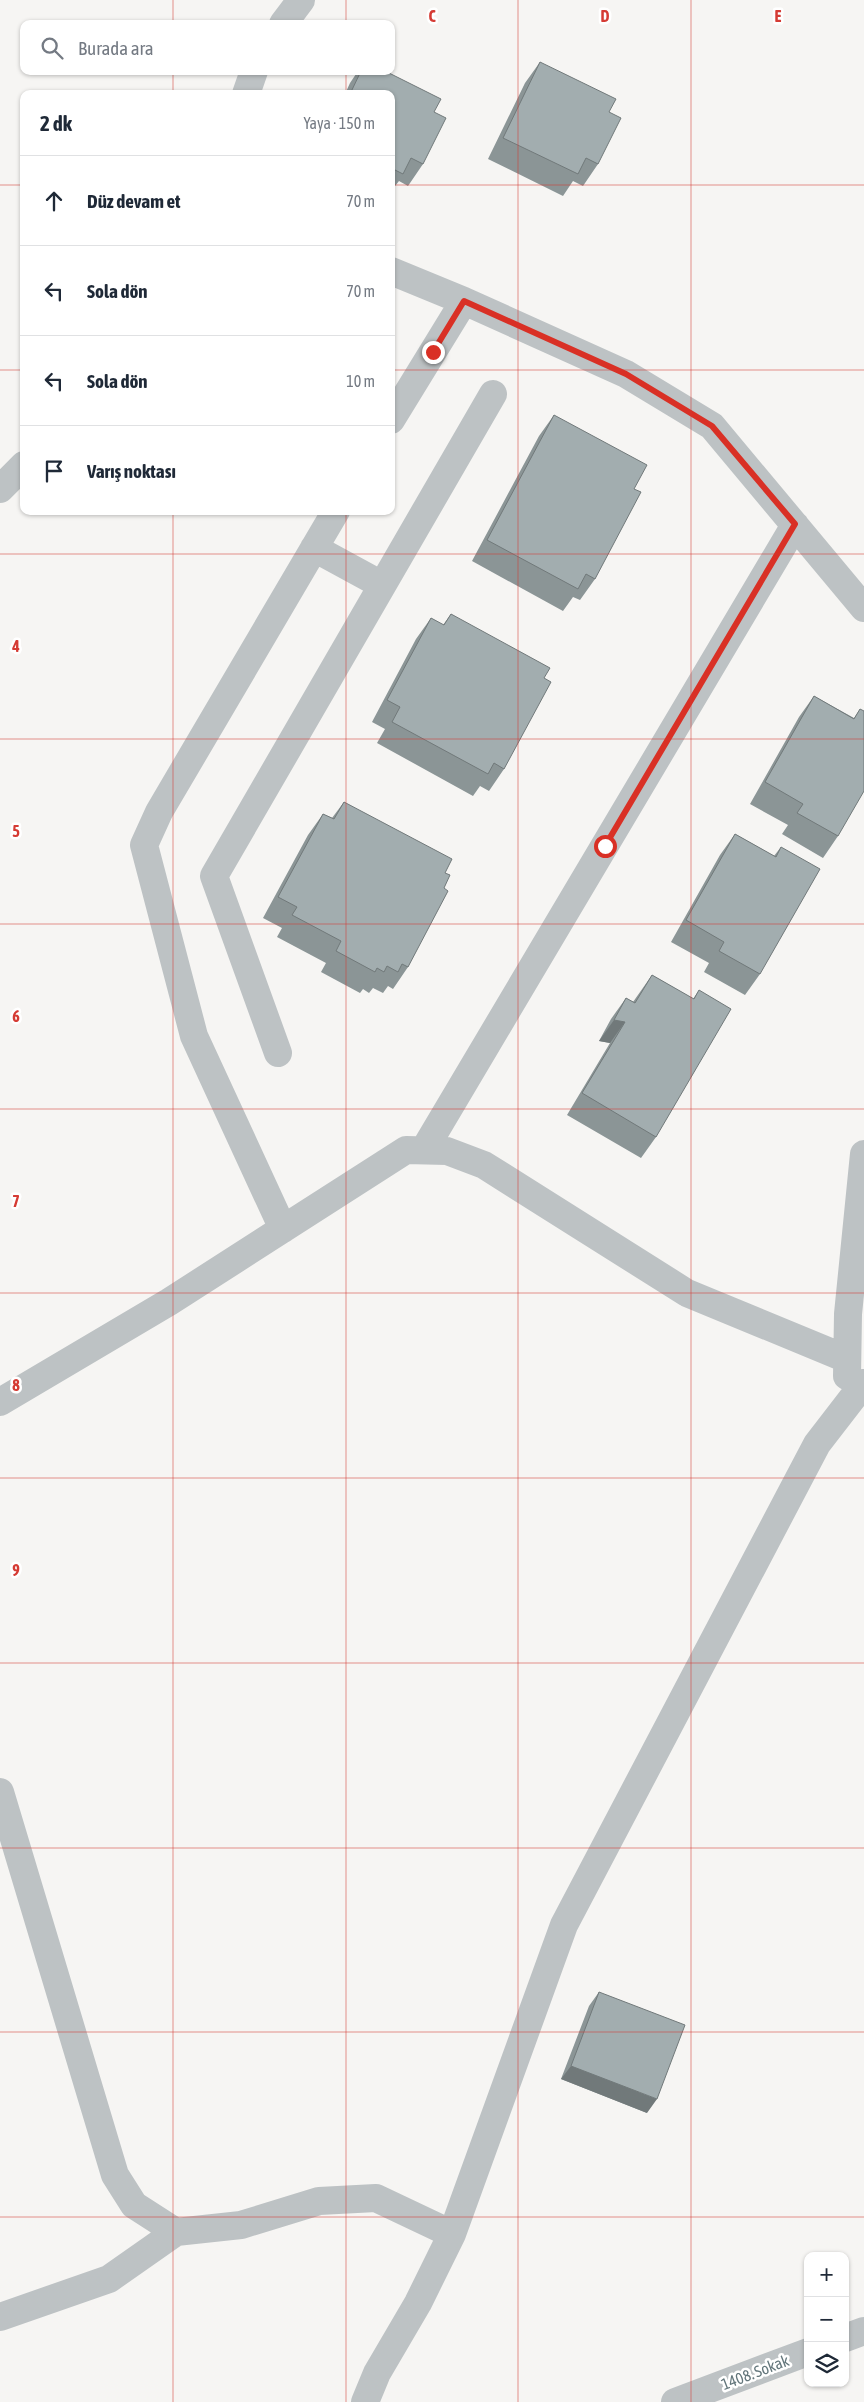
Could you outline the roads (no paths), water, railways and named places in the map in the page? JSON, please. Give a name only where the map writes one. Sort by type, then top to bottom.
[{"type":"street","points":[[286,20],[300,0]]},
{"type":"street","points":[[247,90],[253,75]]},
{"type":"street","points":[[395,273],[464,301],[626,374],[712,426],[864,608]]},
{"type":"street","points":[[395,413],[464,301]]},
{"type":"street","points":[[278,1054],[214,876],[493,394]]},
{"type":"street","points":[[0,489],[20,470]]},
{"type":"street","points":[[283,1229],[194,1036],[144,844],[159,812],[334,515]]},
{"type":"street","points":[[424,1150],[795,524]]},
{"type":"street","points":[[314,548],[382,585]]},
{"type":"street","points":[[0,1402],[170,1302],[406,1150],[447,1151],[484,1165],[687,1293],[847,1359]]},
{"type":"street","points":[[846,1407],[848,1314],[864,1154]]},
{"type":"street","points":[[365,2402],[377,2373],[418,2303],[452,2234],[564,1925],[817,1444],[864,1383]]},
{"type":"street","points":[[0,1792],[115,2175],[134,2205],[176,2232]]},
{"type":"street","points":[[0,2318],[109,2280],[176,2232],[241,2226],[319,2201],[376,2198],[452,2234]]},
{"type":"street","points":[[849,2337],[864,2331]]},
{"type":"street","name":"1408. Sokak","points":[[675,2402],[804,2354]]}]
